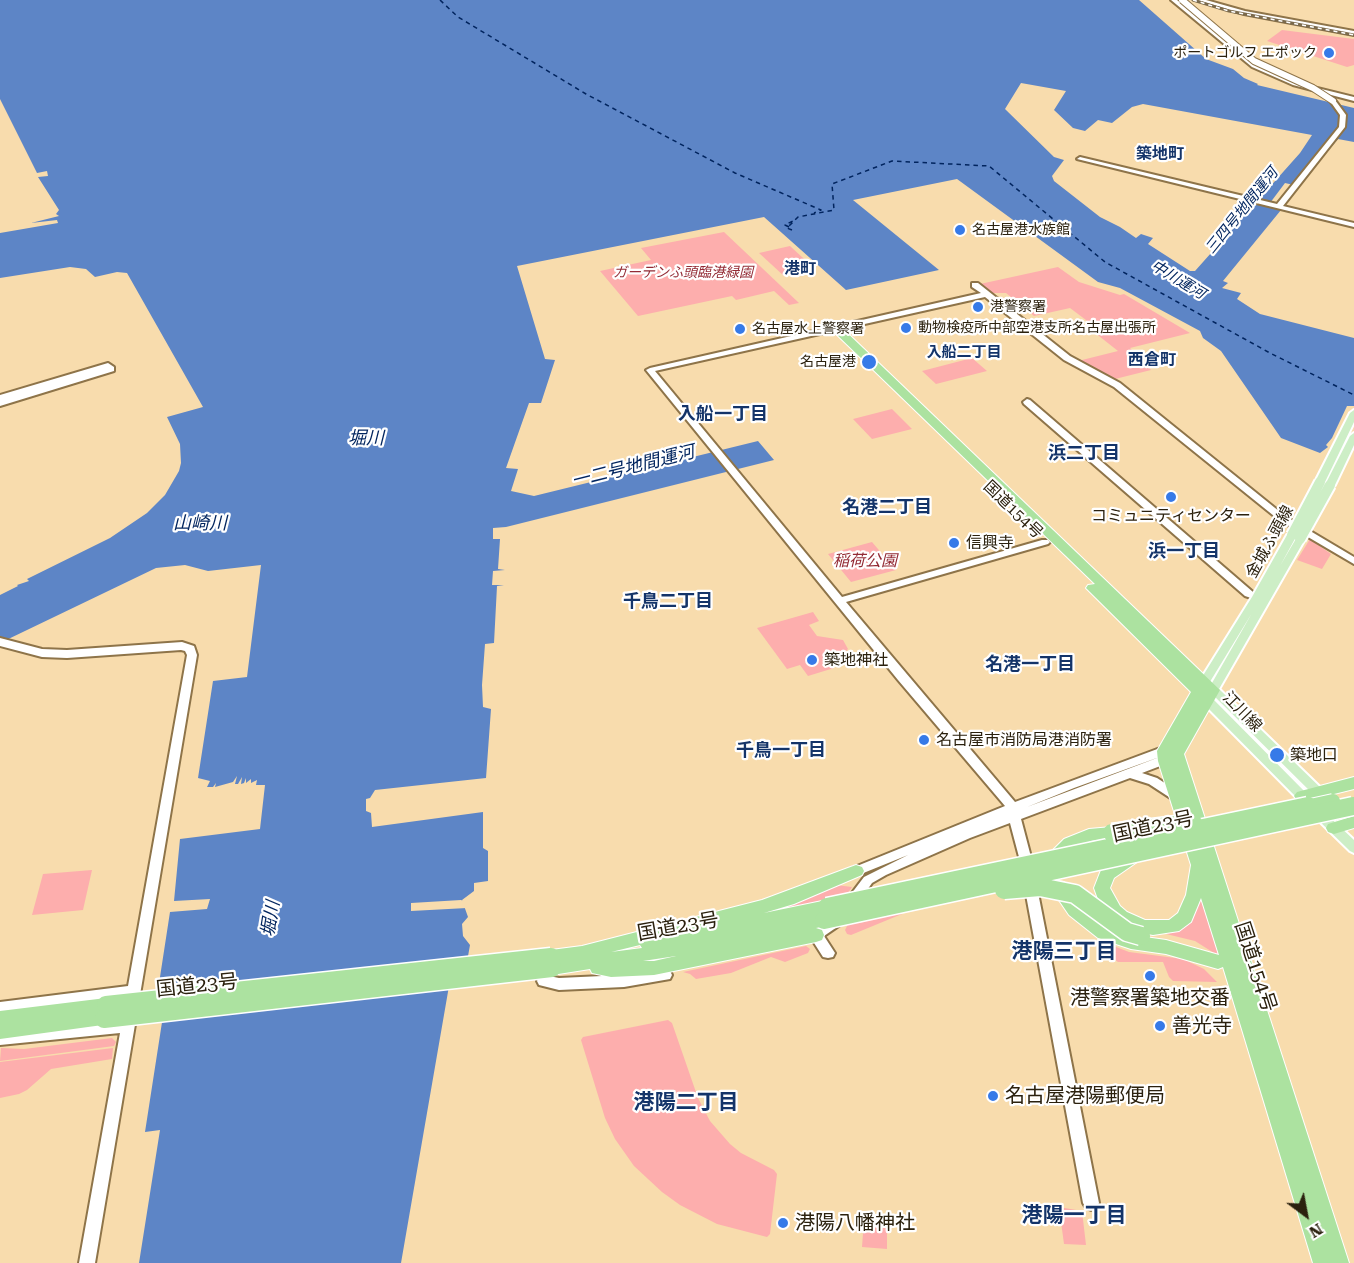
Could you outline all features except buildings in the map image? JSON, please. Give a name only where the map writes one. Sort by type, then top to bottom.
[{"type":"highway","name":"国道154号","points":[[832,329],[1045,542],[1206,690]]},
{"type":"highway","name":"国道154号","points":[[832,329],[1206,690]]},
{"type":"highway","points":[[1169,755],[1206,690]]},
{"type":"highway","name":"国道154号","points":[[1169,755],[1176,796],[1323,1263]]},
{"type":"highway","name":"国道154号","points":[[1169,755],[1339,1263]]},
{"type":"highway","points":[[1302,796],[1354,783]]},
{"type":"highway","name":"国道23号","points":[[822,921],[1247,819],[1354,797]]},
{"type":"highway","name":"国道23号","points":[[0,1031],[549,968],[684,938],[822,921],[1354,806]]},
{"type":"highway","points":[[1218,962],[1203,959],[1182,950],[1141,945],[1117,938],[1084,919],[1065,898],[1057,884],[1055,866],[1060,852],[1079,838],[1247,819]]},
{"type":"highway","points":[[1143,851],[1114,868],[1104,880],[1102,888],[1105,897],[1121,917],[1143,927],[1173,926],[1185,917],[1194,895],[1198,863]]},
{"type":"highway","points":[[583,959],[780,902],[856,871]]},
{"type":"highway","points":[[940,896],[1030,887],[1062,890],[1075,894],[1128,932],[1188,943],[1211,955],[1234,975]]},
{"type":"highway","points":[[583,959],[611,970],[654,968],[822,921]]},
{"type":"highway","name":"国道23号","points":[[0,1019],[117,1004],[549,968]]},
{"type":"main road","name":"金城ふ頭線","points":[[1206,690],[1296,537],[1351,436],[1352,416]]},
{"type":"main road","name":"金城ふ頭線","points":[[1206,690],[1257,597],[1296,537]]},
{"type":"main road","name":"江川線","points":[[1206,690],[1317,792],[1348,826],[1354,848]]},
{"type":"main road","name":"江川線","points":[[1206,690],[1302,796],[1348,826]]},
{"type":"street","points":[[1174,0],[1254,66],[1295,84],[1354,99]]},
{"type":"street","points":[[1182,0],[1254,61],[1323,94],[1341,111],[1343,123],[1338,133],[1279,206]]},
{"type":"street","points":[[1200,0],[1244,12],[1354,33]]},
{"type":"street","points":[[1080,159],[1354,225]]},
{"type":"street","points":[[975,285],[1067,358],[1120,387],[1282,518],[1354,561]]},
{"type":"street","points":[[987,294],[650,370],[1014,811],[1091,1203]]},
{"type":"street","points":[[0,398],[108,365],[111,369],[0,403]]},
{"type":"street","points":[[1027,402],[1249,594],[1257,597]]},
{"type":"street","points":[[840,601],[1045,542]]},
{"type":"street","points":[[2,643],[42,653],[67,654],[168,645],[190,649],[191,668],[181,712],[87,1263]]},
{"type":"street","points":[[856,871],[1169,755]]},
{"type":"street","points":[[822,921],[831,926],[868,880],[1014,811],[1115,777],[1132,774],[1169,755]]},
{"type":"street","points":[[1132,774],[1153,782],[1176,796]]},
{"type":"street","points":[[822,921],[828,953]]},
{"type":"street","points":[[549,968],[559,984],[624,981],[665,975]]},
{"type":"street","points":[[0,1008],[135,991]]},
{"type":"street","points":[[0,1038],[128,1026]]},
{"type":"green space","name":"ポートゴルフ エポック","points":[[1282,30],[1354,39],[1354,65],[1347,67],[1267,41]]},
{"type":"green space","name":"ガーデンふ頭臨港緑園","points":[[724,232],[799,303],[789,305],[774,291],[736,300],[732,296],[638,316],[600,271],[651,260],[641,248]]},
{"type":"green space","points":[[790,246],[815,269],[784,276],[759,253]]},
{"type":"green space","points":[[1058,267],[1079,282],[1120,295],[1124,294],[1190,333],[1130,348],[1151,370],[1115,379],[1078,361],[1118,351],[1085,325],[1090,323],[1070,308],[1034,316],[1006,293],[991,293],[980,284]]},
{"type":"green space","points":[[972,358],[987,371],[936,384],[922,371]]},
{"type":"green space","points":[[892,409],[912,429],[872,439],[853,419]]},
{"type":"green space","points":[[1310,539],[1331,554],[1322,569],[1297,560]]},
{"type":"green space","name":"稲荷公園","points":[[872,542],[896,570],[851,582],[828,554]]},
{"type":"green space","points":[[813,612],[819,621],[809,625],[817,636],[843,640],[848,649],[843,654],[827,659],[834,668],[808,676],[800,665],[787,669],[757,628]]},
{"type":"green space","points":[[92,870],[83,910],[32,915],[43,874]]},
{"type":"green space","points":[[1199,882],[1222,958],[1195,941],[1162,933],[1170,930]]},
{"type":"green space","points":[[836,885],[852,887],[844,899],[751,916]]},
{"type":"green space","points":[[903,910],[902,914],[851,935],[845,930],[849,922]]},
{"type":"green space","points":[[1111,945],[1129,952],[1183,959],[1204,969],[1217,982],[1173,981],[1163,962],[1118,962],[1114,959]]},
{"type":"green space","points":[[806,946],[810,949],[808,953],[785,962],[771,957],[731,973],[696,979],[683,972]]},
{"type":"green space","points":[[668,1020],[672,1023],[698,1098],[710,1121],[741,1153],[774,1170],[777,1174],[770,1234],[767,1237],[717,1224],[680,1205],[662,1192],[634,1166],[615,1139],[605,1118],[581,1040],[583,1037]]},
{"type":"green space","points":[[112,1038],[116,1042],[114,1046],[0,1061],[1,1048],[24,1049]]},
{"type":"green space","points":[[113,1048],[112,1059],[51,1069],[27,1090],[0,1098],[0,1062]]},
{"type":"green space","points":[[1059,1207],[1082,1211],[1086,1245],[1064,1244]]},
{"type":"green space","points":[[864,1220],[887,1222],[887,1249],[862,1247]]},
{"type":"water","points":[[0,0],[1139,0],[1206,59],[1233,69],[1257,85],[1354,108],[1354,142],[1338,139],[1298,186],[1285,183],[1267,207],[1281,210],[1223,281],[1228,283],[1222,288],[1241,293],[1237,299],[1260,314],[1354,338],[1354,406],[1347,406],[1332,438],[1326,445],[1328,447],[1320,453],[1281,438],[1221,351],[1203,338],[1200,331],[1120,288],[1098,282],[957,179],[853,200],[939,270],[846,290],[764,217],[517,266],[545,359],[555,360],[541,403],[529,403],[506,468],[518,469],[511,491],[534,496],[758,441],[774,460],[506,527],[493,528],[493,539],[500,539],[498,569],[505,570],[493,571],[492,585],[504,585],[497,586],[494,643],[485,644],[483,707],[491,709],[486,778],[375,790],[370,798],[366,799],[366,811],[371,813],[372,827],[483,812],[483,848],[488,851],[488,881],[474,883],[474,891],[462,900],[468,917],[462,924],[463,936],[470,945],[463,984],[449,986],[401,1263],[139,1263],[160,1130],[145,1132],[167,990],[158,990],[170,912],[207,909],[210,899],[174,901],[180,839],[260,829],[265,785],[256,785],[257,780],[251,783],[251,779],[246,783],[246,778],[241,784],[242,777],[238,784],[235,784],[237,776],[233,782],[215,787],[216,783],[213,787],[207,787],[210,781],[198,778],[213,681],[247,677],[261,565],[208,571],[185,565],[156,568],[0,643],[0,595],[110,538],[147,513],[165,495],[181,463],[180,444],[167,417],[203,407],[127,273],[117,272],[95,277],[86,269],[70,267],[0,278],[0,233],[58,223],[57,220],[31,223],[59,216],[56,214],[59,210],[38,177],[48,176],[47,171],[37,173],[0,99]],"holes":[[[1021,83],[1066,91],[1054,110],[1073,128],[1085,131],[1098,120],[1112,123],[1132,107],[1143,104],[1312,135],[1300,153],[1195,271],[1190,271],[1148,244],[1153,238],[1141,234],[1136,238],[1100,217],[1054,181],[1052,176],[1064,160],[1054,157],[1005,109]]]},
{"type":"pier","points":[[461,900],[466,902],[467,908],[411,911],[411,903]]},
{"type":"ferry route","points":[[440,0],[458,17],[586,94],[735,173],[821,210],[814,213]]},
{"type":"ferry route","points":[[788,227],[798,217],[834,210],[832,184],[892,161],[989,166],[1105,262],[1270,353],[1354,395]]},
{"type":"ferry route","points":[[788,227],[785,225],[793,221]]},
{"type":"ferry route","points":[[788,227],[787,228],[792,230]]},
{"type":"railway","points":[[1193,0],[1229,11],[1354,35]]},
{"type":"place","name":"ポートゴルフ エポック","points":[[1329,53]]},
{"type":"place","name":"名古屋港水族館","points":[[960,230]]},
{"type":"place","name":"港警察署","points":[[978,307]]},
{"type":"place","name":"動物検疫所中部空港支所名古屋出張所","points":[[906,328]]},
{"type":"place","name":"名古屋水上警察署","points":[[740,329]]},
{"type":"place","name":"名古屋港","points":[[869,362]]},
{"type":"place","name":"コミュニティセンター","points":[[1171,497]]},
{"type":"place","name":"信興寺","points":[[954,543]]},
{"type":"place","name":"築地神社","points":[[812,660]]},
{"type":"place","name":"名古屋市消防局港消防署","points":[[924,740]]},
{"type":"place","name":"築地口","points":[[1277,755]]},
{"type":"place","name":"港警察署築地交番","points":[[1150,976]]},
{"type":"place","name":"善光寺","points":[[1160,1026]]},
{"type":"place","name":"名古屋港陽郵便局","points":[[993,1096]]},
{"type":"place","name":"港陽八幡神社","points":[[783,1223]]},
{"type":"district","name":"築地町","points":[[1160,154]]},
{"type":"district","name":"港町","points":[[800,269]]},
{"type":"district","name":"入船二丁目","points":[[964,353]]},
{"type":"district","name":"西倉町","points":[[1152,360]]},
{"type":"district","name":"入船一丁目","points":[[723,415]]},
{"type":"district","name":"浜二丁目","points":[[1084,454]]},
{"type":"district","name":"名港二丁目","points":[[887,508]]},
{"type":"district","name":"浜一丁目","points":[[1184,552]]},
{"type":"district","name":"千鳥二丁目","points":[[668,602]]},
{"type":"district","name":"名港一丁目","points":[[1030,665]]},
{"type":"district","name":"千鳥一丁目","points":[[781,751]]},
{"type":"district","name":"港陽三丁目","points":[[1064,952]]},
{"type":"district","name":"港陽二丁目","points":[[686,1103]]},
{"type":"district","name":"港陽一丁目","points":[[1074,1216]]},
{"type":"water label","name":"三四号地間運河","points":[[1242,211]]},
{"type":"water label","name":"中川運河","points":[[1178,280]]},
{"type":"water label","name":"堀川","points":[[366,439]]},
{"type":"water label","name":"一二号地間運河","points":[[633,467]]},
{"type":"water label","name":"山崎川","points":[[200,524]]},
{"type":"water label","name":"堀川","points":[[271,919]]}]
